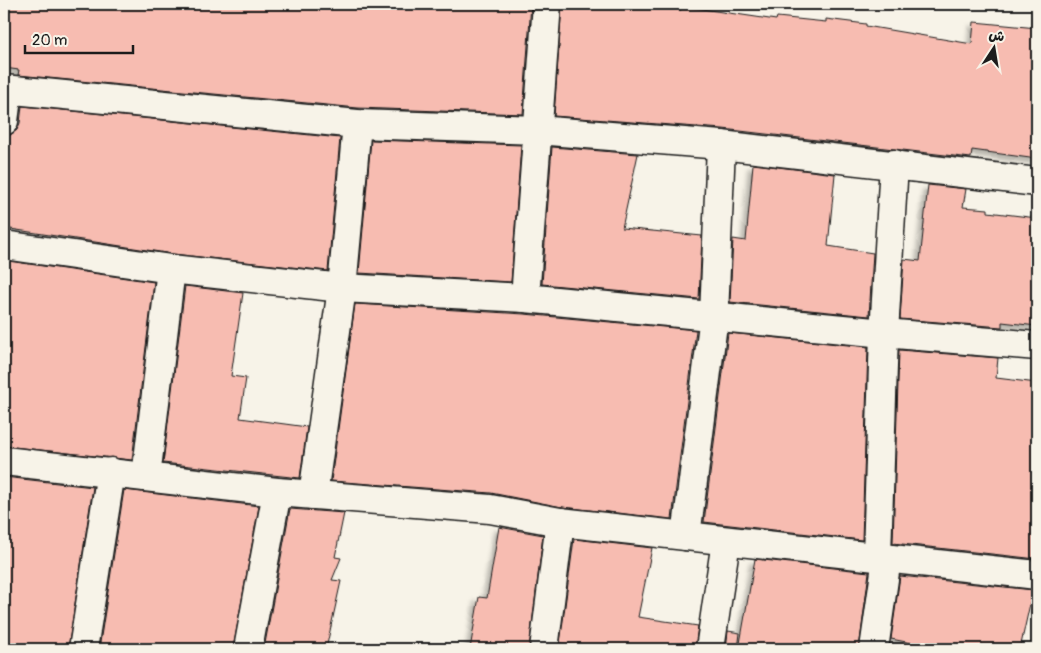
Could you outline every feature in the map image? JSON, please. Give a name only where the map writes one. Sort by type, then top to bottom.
[{"type":"street","points":[[524,298],[547,4]]},
{"type":"street","points":[[4,121],[6,89],[357,124],[537,130],[721,145],[1037,182]]},
{"type":"street","points":[[313,495],[342,288],[357,124]]},
{"type":"street","points":[[686,536],[714,316],[721,145]]},
{"type":"street","points":[[874,649],[882,557],[884,333],[894,164]]},
{"type":"street","points":[[4,245],[171,269],[342,288],[524,298],[1037,346]]},
{"type":"street","points":[[146,477],[171,269]]},
{"type":"street","points":[[4,461],[277,492],[490,509],[560,522],[1037,575]]},
{"type":"street","points":[[83,649],[111,472]]},
{"type":"street","points":[[248,649],[277,492]]},
{"type":"street","points":[[544,649],[560,522]]},
{"type":"street","points":[[710,649],[726,541]]},
{"type":"building","points":[[4,4],[531,4],[523,114],[358,108],[18,75],[19,70],[4,68]]},
{"type":"building","points":[[562,4],[644,4],[681,10],[682,6],[776,20],[777,17],[826,22],[826,19],[866,24],[866,26],[972,44],[974,22],[1037,28],[1037,159],[972,150],[971,158],[723,129],[554,116]]},
{"type":"building","points":[[22,106],[340,138],[328,271],[173,254],[4,228],[8,188],[5,187],[9,136],[17,130],[20,123]]},
{"type":"building","points":[[371,140],[521,145],[511,282],[359,273]]},
{"type":"building","points":[[552,147],[638,154],[622,228],[702,236],[699,299],[542,284]]},
{"type":"building","points":[[753,164],[835,174],[828,246],[873,253],[869,316],[730,302],[733,239],[746,241]]},
{"type":"building","points":[[928,185],[966,189],[963,207],[988,209],[988,212],[1037,218],[1037,240],[1033,275],[1037,275],[1037,326],[1002,322],[1002,327],[900,319],[904,259],[920,261]]},
{"type":"building","points":[[8,261],[154,282],[132,460],[4,446],[4,303]]},
{"type":"building","points":[[185,286],[243,293],[231,376],[246,378],[240,418],[307,427],[300,478],[163,463]]},
{"type":"building","points":[[355,304],[524,314],[696,330],[672,519],[562,507],[491,493],[331,481]]},
{"type":"building","points":[[728,333],[868,347],[862,540],[704,522]]},
{"type":"building","points":[[899,350],[998,358],[996,378],[1037,383],[1037,559],[893,543]]},
{"type":"building","points":[[4,477],[93,487],[68,649],[4,649]]},
{"type":"building","points":[[124,490],[259,506],[233,649],[99,649]]},
{"type":"building","points":[[290,509],[344,513],[335,557],[341,558],[332,580],[341,581],[326,649],[264,649]]},
{"type":"building","points":[[499,527],[543,535],[529,649],[470,649],[479,597],[487,598]]},
{"type":"building","points":[[574,539],[652,548],[638,617],[698,626],[695,649],[594,649],[560,643]]},
{"type":"building","points":[[755,559],[869,572],[859,649],[739,649]]},
{"type":"building","points":[[900,576],[1033,590],[1020,649],[942,649],[891,639]]},
{"type":"building","points":[[728,631],[740,633],[738,649],[726,649]]}]
